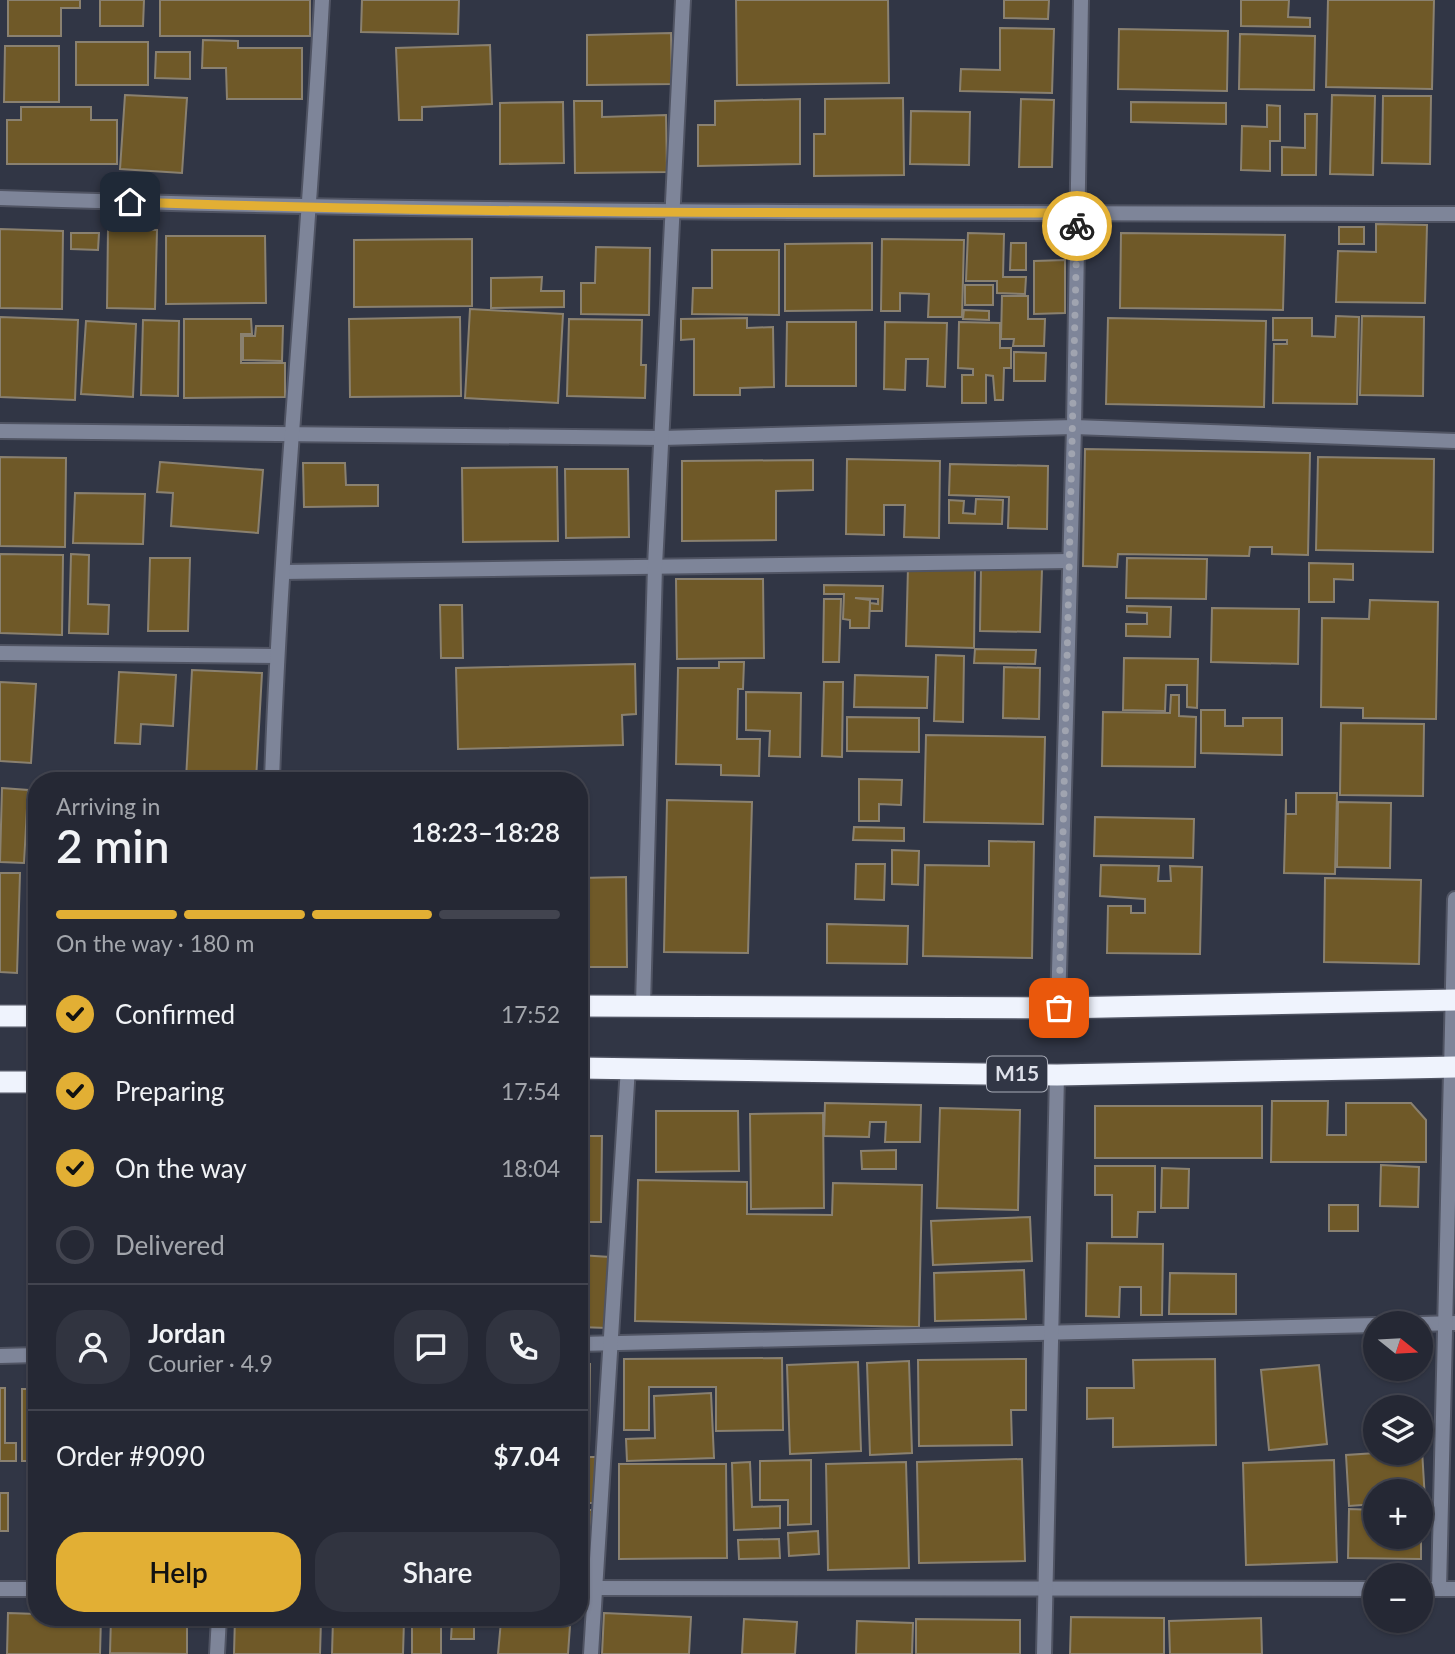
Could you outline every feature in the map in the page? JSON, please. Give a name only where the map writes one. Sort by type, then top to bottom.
[{"type":"highway","points":[[588,1006],[1059,1008],[1454,1000]]},
{"type":"highway","points":[[0,1016],[28,1016]]},
{"type":"highway","name":"M15","points":[[588,1068],[1057,1075],[1453,1067]]},
{"type":"highway","points":[[0,1082],[28,1082]]},
{"type":"street","points":[[272,772],[276,656],[311,208],[322,0]]},
{"type":"street","points":[[643,1005],[655,566],[675,213],[683,0]]},
{"type":"street","points":[[1059,1008],[1074,427],[1081,0]]},
{"type":"street","points":[[0,198],[311,208],[675,213],[1455,214]]},
{"type":"street","points":[[0,431],[662,438],[1074,427],[1455,442]]},
{"type":"street","points":[[283,572],[1069,561]]},
{"type":"street","points":[[0,653],[276,656]]},
{"type":"street","points":[[1439,1589],[1450,1324],[1455,900]]},
{"type":"street","points":[[591,1654],[628,1067]]},
{"type":"street","points":[[1044,1654],[1057,1075]]},
{"type":"street","points":[[588,1344],[1363,1325]]},
{"type":"street","points":[[0,1356],[28,1355]]},
{"type":"street","points":[[588,1587],[1363,1589]]},
{"type":"street","points":[[0,1589],[28,1589]]},
{"type":"street","points":[[1433,1589],[1455,1589]]},
{"type":"street","points":[[217,1654],[219,1626]]},
{"type":"building","points":[[8,0],[80,0],[80,8],[61,8],[61,36],[8,36]]},
{"type":"building","points":[[100,0],[144,0],[143,26],[100,26]]},
{"type":"building","points":[[160,0],[310,0],[310,36],[160,36]]},
{"type":"building","points":[[362,0],[459,0],[458,34],[361,32]]},
{"type":"building","points":[[736,0],[888,0],[889,83],[737,85]]},
{"type":"building","points":[[1004,0],[1049,0],[1048,19],[1004,18]]},
{"type":"building","points":[[1241,0],[1289,0],[1288,17],[1310,18],[1310,27],[1241,26]]},
{"type":"building","points":[[1328,0],[1434,0],[1432,89],[1326,87]]},
{"type":"building","points":[[1000,28],[1054,29],[1052,93],[960,91],[961,69],[1000,70]]},
{"type":"building","points":[[1119,29],[1228,31],[1227,91],[1118,89]]},
{"type":"building","points":[[671,33],[672,84],[587,85],[587,35]]},
{"type":"building","points":[[1240,34],[1315,36],[1314,90],[1239,89]]},
{"type":"building","points":[[203,40],[238,41],[238,48],[302,48],[302,99],[227,99],[226,68],[202,68]]},
{"type":"building","points":[[76,42],[148,42],[148,85],[76,85]]},
{"type":"building","points":[[490,45],[492,104],[422,107],[422,120],[399,120],[396,48]]},
{"type":"building","points":[[5,46],[59,46],[59,102],[4,102]]},
{"type":"building","points":[[156,52],[190,52],[190,79],[155,78]]},
{"type":"building","points":[[125,95],[187,98],[182,173],[120,169]]},
{"type":"building","points":[[1332,95],[1375,96],[1373,175],[1330,174]]},
{"type":"building","points":[[1383,96],[1431,96],[1430,164],[1382,163]]},
{"type":"building","points":[[903,98],[904,175],[814,176],[814,134],[825,134],[825,99]]},
{"type":"building","points":[[800,99],[800,164],[698,166],[698,125],[715,125],[715,101]]},
{"type":"building","points":[[1021,99],[1054,100],[1052,167],[1019,167]]},
{"type":"building","points":[[574,101],[602,101],[602,117],[666,115],[667,172],[575,173]]},
{"type":"building","points":[[563,102],[564,163],[500,164],[500,103]]},
{"type":"building","points":[[1131,102],[1226,103],[1226,124],[1131,122]]},
{"type":"building","points":[[1267,105],[1280,106],[1280,141],[1270,141],[1270,171],[1241,170],[1242,126],[1267,127]]},
{"type":"building","points":[[21,107],[91,107],[91,120],[117,120],[117,164],[7,164],[7,120],[21,120]]},
{"type":"building","points":[[911,111],[970,112],[969,165],[910,164]]},
{"type":"building","points":[[1305,114],[1317,114],[1316,175],[1282,175],[1282,147],[1305,148]]},
{"type":"building","points":[[1376,224],[1427,225],[1425,303],[1336,302],[1338,251],[1376,252]]},
{"type":"building","points":[[1339,227],[1364,227],[1364,244],[1339,244]]},
{"type":"building","points":[[0,229],[63,231],[62,309],[0,308]]},
{"type":"building","points":[[108,229],[157,230],[155,309],[107,308]]},
{"type":"building","points":[[71,233],[99,233],[98,250],[71,249]]},
{"type":"building","points":[[968,233],[1004,234],[1003,277],[1026,277],[1025,294],[997,293],[997,281],[966,281]]},
{"type":"building","points":[[1121,233],[1285,235],[1283,310],[1120,308]]},
{"type":"building","points":[[166,236],[265,236],[266,303],[166,304]]},
{"type":"building","points":[[472,239],[472,306],[354,307],[354,240]]},
{"type":"building","points":[[882,239],[964,240],[962,317],[928,317],[929,294],[900,293],[900,311],[881,311]]},
{"type":"building","points":[[872,243],[872,310],[785,311],[785,244]]},
{"type":"building","points":[[1011,243],[1026,243],[1026,270],[1010,270]]},
{"type":"building","points":[[596,247],[650,248],[649,315],[581,314],[581,283],[595,283]]},
{"type":"building","points":[[712,250],[779,250],[779,315],[692,314],[693,288],[712,288]]},
{"type":"building","points":[[1065,260],[1065,313],[1034,314],[1034,261]]},
{"type":"building","points":[[542,277],[541,291],[564,291],[564,307],[491,308],[491,278]]},
{"type":"building","points":[[965,285],[993,285],[993,305],[965,305]]},
{"type":"building","points":[[1002,296],[1028,296],[1028,319],[1045,319],[1044,346],[1013,346],[1014,339],[1001,339]]},
{"type":"building","points":[[470,309],[563,314],[558,403],[465,398]]},
{"type":"building","points":[[964,310],[989,311],[989,320],[963,319]]},
{"type":"building","points":[[1336,316],[1359,317],[1357,404],[1273,403],[1274,344],[1287,344],[1287,340],[1273,340],[1273,318],[1312,318],[1312,336],[1335,337]]},
{"type":"building","points":[[1362,316],[1424,317],[1423,396],[1360,395]]},
{"type":"building","points":[[0,317],[78,320],[75,400],[0,397]]},
{"type":"building","points":[[460,317],[461,396],[350,397],[349,319]]},
{"type":"building","points":[[747,318],[747,328],[773,327],[774,387],[740,388],[740,395],[694,395],[694,339],[681,340],[681,319]]},
{"type":"building","points":[[1108,318],[1266,321],[1264,407],[1106,404]]},
{"type":"building","points":[[184,319],[251,319],[252,334],[241,334],[241,363],[285,363],[285,397],[184,398]]},
{"type":"building","points":[[569,319],[642,320],[641,365],[646,365],[645,398],[567,396]]},
{"type":"building","points":[[143,320],[179,321],[178,396],[141,395]]},
{"type":"building","points":[[86,321],[136,324],[133,397],[81,394]]},
{"type":"building","points":[[787,322],[856,322],[856,386],[786,386]]},
{"type":"building","points":[[885,322],[947,323],[945,387],[927,386],[928,359],[906,359],[905,390],[884,389]]},
{"type":"building","points":[[959,322],[1000,323],[1000,348],[1011,348],[1011,368],[1004,368],[1003,400],[995,400],[993,376],[986,375],[986,403],[962,403],[962,375],[973,375],[973,369],[958,368]]},
{"type":"building","points":[[256,326],[283,326],[282,361],[243,360],[243,336],[255,336]]},
{"type":"building","points":[[1014,352],[1046,353],[1045,381],[1014,381]]},
{"type":"building","points":[[1085,449],[1310,453],[1308,555],[1272,554],[1272,547],[1250,547],[1249,556],[1118,554],[1117,567],[1083,566]]},
{"type":"building","points":[[0,457],[66,458],[65,547],[0,546]]},
{"type":"building","points":[[1318,457],[1434,459],[1433,552],[1316,550]]},
{"type":"building","points":[[847,459],[940,461],[939,538],[904,537],[905,505],[884,505],[884,535],[846,534]]},
{"type":"building","points":[[813,460],[813,490],[776,491],[776,540],[682,541],[682,461]]},
{"type":"building","points":[[160,462],[263,470],[258,533],[171,526],[173,493],[157,492]]},
{"type":"building","points":[[303,463],[345,463],[346,485],[378,485],[378,506],[304,507]]},
{"type":"building","points":[[950,464],[1048,466],[1047,529],[1008,528],[1009,497],[949,495]]},
{"type":"building","points":[[557,467],[558,541],[463,542],[462,468]]},
{"type":"building","points":[[565,469],[628,469],[629,537],[566,538]]},
{"type":"building","points":[[75,493],[145,494],[143,544],[73,543]]},
{"type":"building","points":[[976,499],[1003,500],[1002,524],[949,523],[949,500],[964,501],[963,513],[975,514]]},
{"type":"building","points":[[0,554],[63,555],[62,635],[0,633]]},
{"type":"building","points":[[71,554],[89,555],[88,604],[109,605],[108,634],[69,633]]},
{"type":"building","points":[[150,558],[190,558],[188,631],[148,631]]},
{"type":"building","points":[[1127,558],[1207,559],[1206,599],[1126,598]]},
{"type":"building","points":[[1309,563],[1353,564],[1353,580],[1334,579],[1334,602],[1309,602]]},
{"type":"building","points":[[908,567],[975,569],[974,648],[906,646]]},
{"type":"building","points":[[981,568],[1042,569],[1040,632],[980,631]]},
{"type":"building","points":[[676,579],[763,579],[764,658],[677,659]]},
{"type":"building","points":[[824,585],[883,586],[882,611],[870,611],[870,603],[878,604],[878,599],[855,598],[870,600],[869,628],[850,628],[850,620],[843,619],[844,594],[824,594]]},
{"type":"building","points":[[824,599],[841,599],[839,662],[823,662]]},
{"type":"building","points":[[1370,600],[1438,602],[1436,719],[1363,718],[1363,708],[1321,707],[1322,618],[1369,619]]},
{"type":"building","points":[[440,605],[462,605],[463,658],[441,658]]},
{"type":"building","points":[[1127,606],[1171,607],[1170,637],[1126,636],[1126,624],[1147,624],[1147,613],[1127,612]]},
{"type":"building","points":[[1212,608],[1299,609],[1298,664],[1211,662]]},
{"type":"building","points":[[975,649],[1036,650],[1035,664],[974,663]]},
{"type":"building","points":[[936,655],[964,656],[963,722],[934,721]]},
{"type":"building","points":[[1124,658],[1198,659],[1197,708],[1187,707],[1187,685],[1166,685],[1165,711],[1123,710]]},
{"type":"building","points":[[719,662],[744,662],[743,689],[738,689],[737,739],[760,739],[759,776],[721,775],[721,765],[676,764],[678,668],[719,668]]},
{"type":"building","points":[[635,664],[636,714],[622,715],[623,745],[458,749],[456,668]]},
{"type":"building","points":[[1004,667],[1040,668],[1039,719],[1003,718]]},
{"type":"building","points":[[192,670],[262,673],[256,772],[186,772]]},
{"type":"building","points":[[119,672],[176,675],[173,726],[141,724],[140,744],[115,743]]},
{"type":"building","points":[[855,675],[928,677],[927,708],[854,707]]},
{"type":"building","points":[[0,682],[36,684],[31,763],[0,761]]},
{"type":"building","points":[[824,682],[843,682],[842,757],[822,756]]},
{"type":"building","points":[[746,692],[801,693],[800,757],[769,756],[770,731],[746,730]]},
{"type":"building","points":[[1171,695],[1179,695],[1179,716],[1196,717],[1195,767],[1102,766],[1103,712],[1170,713]]},
{"type":"building","points":[[1201,710],[1225,710],[1225,726],[1243,726],[1243,718],[1282,718],[1282,755],[1201,753]]},
{"type":"building","points":[[847,717],[919,718],[919,752],[847,751]]},
{"type":"building","points":[[1341,723],[1424,724],[1423,796],[1340,795]]},
{"type":"building","points":[[926,735],[1045,737],[1043,824],[924,822]]},
{"type":"building","points":[[859,779],[902,780],[901,805],[879,804],[879,821],[859,821]]},
{"type":"building","points":[[2,788],[28,790],[24,863],[0,862]]},
{"type":"building","points":[[1296,793],[1337,793],[1335,874],[1284,873],[1286,799],[1286,814],[1296,814]]},
{"type":"building","points":[[667,800],[752,802],[748,953],[664,952]]},
{"type":"building","points":[[1338,802],[1391,803],[1390,868],[1337,867]]},
{"type":"building","points":[[1095,817],[1194,819],[1193,858],[1094,856]]},
{"type":"building","points":[[854,827],[904,828],[904,841],[853,840]]},
{"type":"building","points":[[989,841],[1034,842],[1032,958],[923,956],[925,865],[989,866]]},
{"type":"building","points":[[892,850],[919,851],[918,885],[892,884]]},
{"type":"building","points":[[856,864],[885,864],[884,900],[855,899]]},
{"type":"building","points":[[1101,865],[1159,866],[1158,881],[1171,881],[1170,866],[1202,867],[1200,954],[1107,953],[1108,906],[1131,906],[1131,913],[1145,913],[1145,899],[1100,896]]},
{"type":"building","points":[[0,873],[20,873],[17,973],[0,972]]},
{"type":"building","points":[[626,877],[627,967],[588,967],[588,878]]},
{"type":"building","points":[[1325,878],[1421,880],[1419,964],[1324,962]]},
{"type":"building","points":[[827,924],[908,926],[907,964],[827,963]]},
{"type":"building","points":[[1272,1101],[1328,1101],[1327,1135],[1346,1135],[1346,1103],[1411,1103],[1426,1120],[1426,1162],[1271,1162]]},
{"type":"building","points":[[825,1103],[921,1105],[920,1142],[885,1142],[886,1122],[870,1122],[869,1137],[824,1136]]},
{"type":"building","points":[[1095,1106],[1262,1106],[1262,1158],[1095,1158]]},
{"type":"building","points":[[940,1108],[1020,1110],[1018,1210],[937,1208]]},
{"type":"building","points":[[656,1111],[738,1111],[739,1171],[656,1172]]},
{"type":"building","points":[[823,1113],[824,1208],[751,1209],[750,1114]]},
{"type":"building","points":[[588,1136],[602,1136],[601,1222],[588,1222]]},
{"type":"building","points":[[896,1150],[896,1169],[862,1169],[861,1151]]},
{"type":"building","points":[[1381,1165],[1419,1167],[1418,1207],[1380,1206]]},
{"type":"building","points":[[1095,1166],[1155,1166],[1155,1212],[1138,1212],[1137,1237],[1112,1237],[1112,1195],[1095,1195]]},
{"type":"building","points":[[1162,1168],[1189,1169],[1188,1208],[1161,1208]]},
{"type":"building","points":[[638,1180],[747,1182],[747,1214],[832,1215],[833,1183],[922,1185],[919,1327],[635,1321]]},
{"type":"building","points":[[1329,1205],[1358,1205],[1358,1231],[1329,1231]]},
{"type":"building","points":[[1030,1217],[1032,1261],[933,1265],[931,1221]]},
{"type":"building","points":[[1087,1243],[1163,1244],[1162,1315],[1141,1315],[1141,1287],[1120,1287],[1119,1317],[1086,1316]]},
{"type":"building","points":[[588,1256],[610,1257],[607,1328],[588,1327]]},
{"type":"building","points":[[1024,1270],[1026,1319],[935,1321],[934,1273]]},
{"type":"building","points":[[1170,1273],[1236,1274],[1236,1314],[1169,1314]]},
{"type":"building","points":[[782,1358],[783,1430],[716,1431],[716,1387],[649,1387],[649,1430],[624,1430],[624,1359]]},
{"type":"building","points":[[1026,1359],[1026,1410],[1011,1410],[1012,1445],[919,1446],[918,1360]]},
{"type":"building","points":[[1215,1359],[1216,1445],[1113,1447],[1113,1418],[1087,1419],[1087,1388],[1134,1388],[1133,1360]]},
{"type":"building","points":[[909,1361],[912,1453],[870,1455],[867,1363]]},
{"type":"building","points":[[858,1362],[861,1451],[790,1454],[787,1365]]},
{"type":"building","points":[[588,1364],[590,1364],[588,1450]]},
{"type":"building","points":[[1319,1365],[1327,1444],[1269,1450],[1261,1370]]},
{"type":"building","points":[[0,1388],[5,1388],[5,1443],[16,1443],[16,1461],[0,1461]]},
{"type":"building","points":[[22,1389],[28,1389],[28,1461],[22,1461]]},
{"type":"building","points":[[711,1393],[714,1458],[627,1461],[626,1439],[655,1438],[654,1396]]},
{"type":"building","points":[[1363,1454],[1363,1465],[1423,1465],[1424,1479],[1363,1479],[1363,1505],[1349,1506],[1346,1455]]},
{"type":"building","points":[[588,1457],[596,1457],[596,1503],[588,1503]]},
{"type":"building","points":[[1022,1459],[1025,1561],[919,1563],[917,1462]]},
{"type":"building","points":[[811,1460],[811,1524],[788,1525],[788,1500],[760,1500],[760,1461]]},
{"type":"building","points":[[1334,1460],[1337,1562],[1246,1565],[1243,1463]]},
{"type":"building","points":[[750,1462],[752,1507],[780,1506],[780,1528],[734,1530],[732,1463]]},
{"type":"building","points":[[906,1462],[909,1568],[828,1570],[826,1464]]},
{"type":"building","points":[[619,1464],[726,1464],[727,1558],[619,1559]]},
{"type":"building","points":[[0,1493],[8,1493],[8,1531],[0,1531]]},
{"type":"building","points":[[1349,1509],[1363,1510],[1363,1549],[1421,1549],[1421,1559],[1348,1558]]},
{"type":"building","points":[[588,1510],[592,1510],[589,1568]]},
{"type":"building","points":[[818,1531],[819,1554],[789,1556],[788,1533]]},
{"type":"building","points":[[779,1539],[780,1558],[739,1559],[738,1540]]},
{"type":"building","points":[[8,1613],[28,1614],[28,1626],[101,1626],[100,1654],[7,1654]]},
{"type":"building","points":[[604,1613],[691,1617],[689,1654],[602,1654]]},
{"type":"building","points":[[1071,1617],[1164,1618],[1164,1654],[1070,1654]]},
{"type":"building","points":[[1261,1618],[1262,1654],[1170,1654],[1169,1621]]},
{"type":"building","points":[[744,1619],[797,1622],[795,1654],[742,1654]]},
{"type":"building","points":[[916,1619],[1020,1620],[1020,1654],[916,1654]]},
{"type":"building","points":[[857,1621],[913,1623],[912,1654],[856,1654]]},
{"type":"building","points":[[111,1626],[187,1626],[187,1654],[110,1653]]},
{"type":"building","points":[[235,1626],[321,1626],[320,1654],[234,1654]]},
{"type":"building","points":[[333,1626],[404,1626],[403,1654],[332,1654]]},
{"type":"building","points":[[412,1626],[441,1626],[441,1654],[412,1654]]},
{"type":"building","points":[[452,1626],[474,1626],[474,1639],[451,1639]]},
{"type":"building","points":[[501,1626],[570,1626],[568,1654],[498,1654]]},
{"type":"way so far","points":[[1059,1008],[1077,226]]},
{"type":"route","points":[[130,202],[311,208],[675,213],[1077,213],[1077,226]]}]
